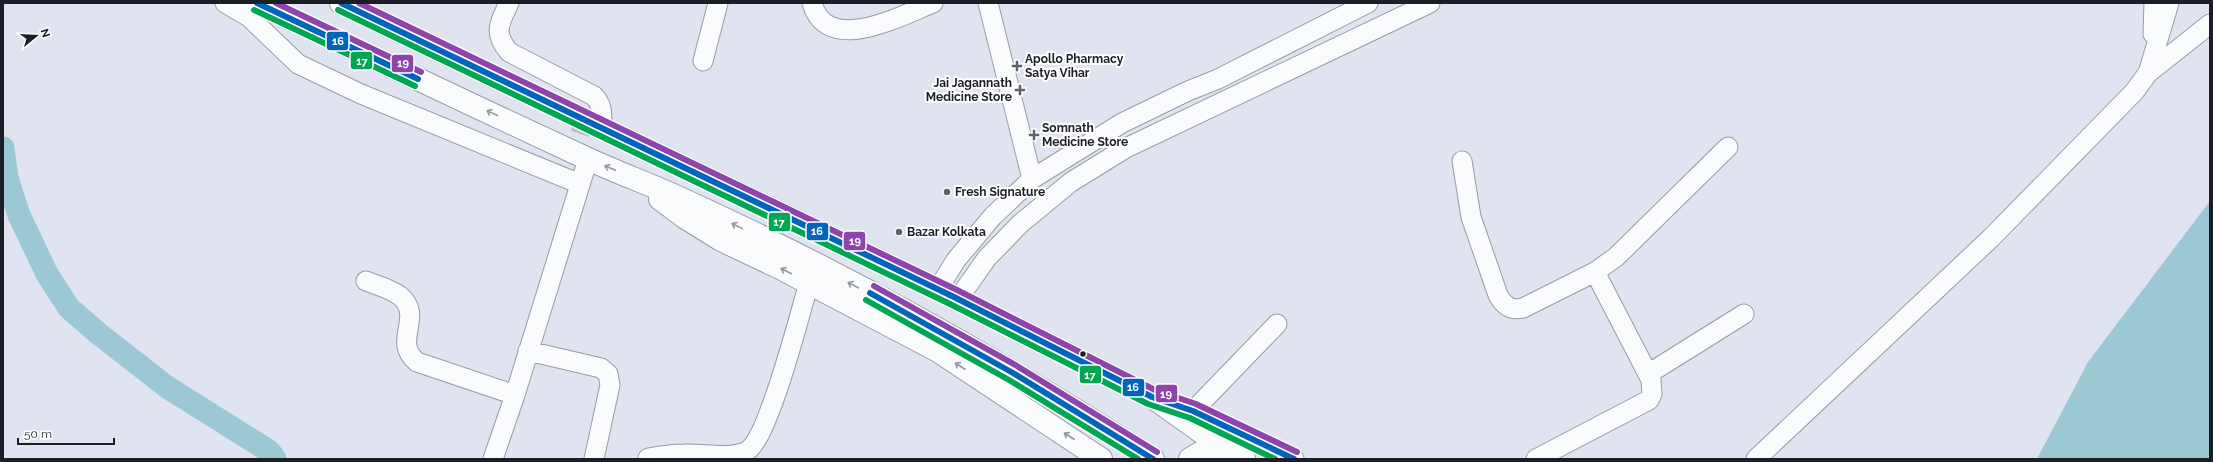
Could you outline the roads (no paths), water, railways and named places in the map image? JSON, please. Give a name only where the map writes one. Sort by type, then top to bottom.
[{"type":"highway","points":[[257,3],[579,160],[646,184],[684,200],[806,260],[944,332],[1080,412],[1153,459]]},
{"type":"highway","points":[[342,3],[948,294],[1152,397],[1221,446],[1244,459]]},
{"type":"highway","points":[[646,184],[664,204],[721,240],[809,283],[938,351],[1101,459]]},
{"type":"highway","points":[[1190,459],[1200,453],[1221,446]]},
{"type":"street","points":[[225,3],[248,17],[298,64],[361,94],[575,182]]},
{"type":"street","points":[[509,3],[498,27],[500,42],[509,52],[592,102],[598,101],[602,112],[601,128]]},
{"type":"street","points":[[703,62],[718,3]]},
{"type":"street","points":[[812,3],[822,22],[828,27],[844,30],[877,25],[933,3]]},
{"type":"street","points":[[988,3],[1032,179]]},
{"type":"street","points":[[948,294],[956,260],[993,216],[1032,179],[1122,123],[1188,91],[1218,79],[1368,3]]},
{"type":"street","points":[[948,294],[987,258],[1020,224],[1071,182],[1126,148],[1430,3]]},
{"type":"street","points":[[2150,66],[2154,3]]},
{"type":"street","points":[[1760,458],[1997,232],[2134,92],[2150,66],[2169,3]]},
{"type":"street","points":[[2150,66],[2210,24]]},
{"type":"street","points":[[1462,161],[1471,217],[1498,295],[1506,306],[1517,309],[1523,308],[1595,272],[1616,257],[1728,147]]},
{"type":"street","points":[[492,459],[515,395],[528,351],[575,182],[579,160]]},
{"type":"street","points":[[1536,459],[1643,404],[1652,394],[1651,380],[1595,272]]},
{"type":"street","points":[[366,281],[398,295],[406,302],[410,310],[405,347],[409,356],[416,362],[515,395]]},
{"type":"street","points":[[648,458],[685,454],[736,454],[744,452],[754,445],[768,416],[809,283]]},
{"type":"street","points":[[1648,374],[1744,314]]},
{"type":"street","points":[[1193,412],[1277,324]]},
{"type":"street","points":[[528,351],[601,368],[608,374],[610,385],[594,459]]},
{"type":"street","points":[[1152,397],[1193,412],[1294,459]]},
{"type":"water","points":[[2210,201],[2210,459],[2037,459],[2088,362]]},
{"type":"waterway","points":[[3,148],[7,178],[19,215],[47,274],[69,308],[99,334],[167,387],[269,451],[275,459]]},
{"type":"tunnel","points":[[570,161],[589,108]]},
{"type":"place","name":"Apollo Pharmacy Satya Vihar","points":[[1017,66]]},
{"type":"place","name":"Jai Jagannath Medicine Store","points":[[1020,90]]},
{"type":"place","name":"Somnath Medicine Store","points":[[1034,135]]},
{"type":"place","name":"Fresh Signature","points":[[947,192]]},
{"type":"place","name":"Bazar Kolkata","points":[[899,232]]}]
